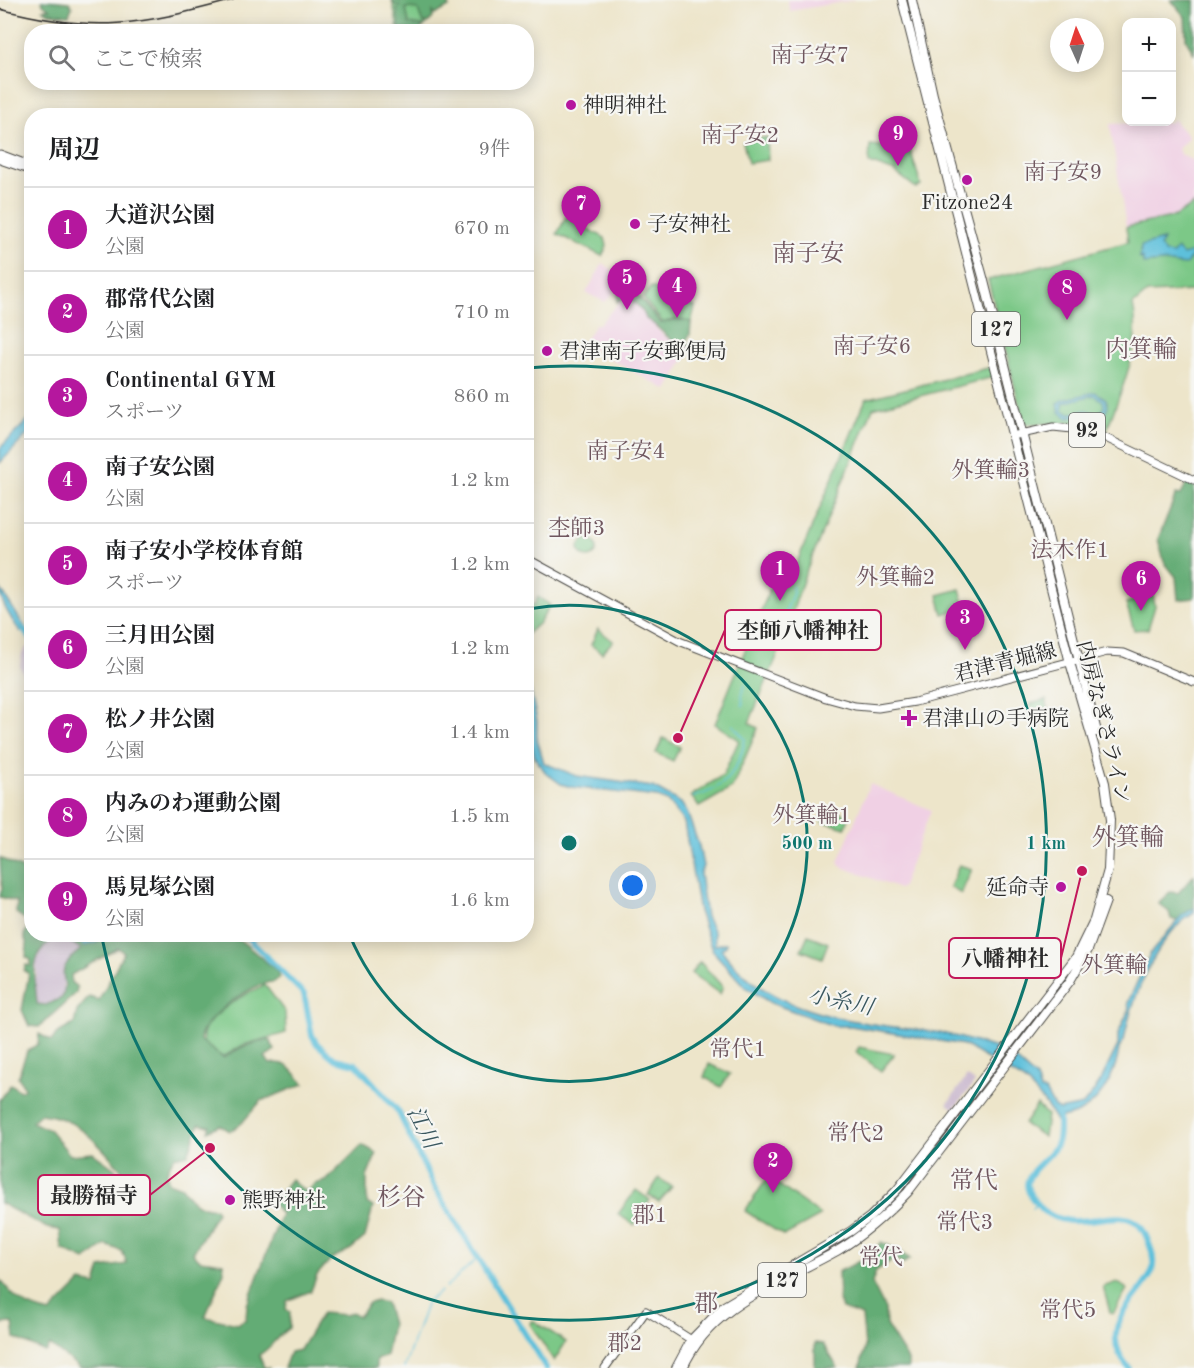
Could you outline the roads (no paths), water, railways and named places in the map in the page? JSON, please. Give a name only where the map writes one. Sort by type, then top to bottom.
[{"type":"highway","name":"内房なぎさライン","points":[[683,1368],[694,1342],[728,1311],[837,1251],[879,1222],[914,1184],[999,1076],[1082,962],[1103,913],[1112,870],[1113,801],[1011,436],[902,0]]},
{"type":"highway","name":"内房なぎさライン","points":[[676,1368],[709,1319],[738,1296],[870,1218],[904,1182],[1076,957],[1094,920],[1108,870],[1110,830],[1105,783],[1073,660],[1023,433],[933,95],[912,0]]},
{"type":"main road","points":[[0,154],[24,163]]},
{"type":"main road","points":[[0,160],[24,168]]},
{"type":"main road","name":"92","points":[[1011,436],[1053,426],[1091,431],[1194,480]]},
{"type":"main road","name":"君津青堀線","points":[[534,560],[678,641],[848,705],[878,708],[915,702],[1073,660],[1116,651],[1194,682]]},
{"type":"main road","points":[[605,1368],[646,1311],[694,1342]]},
{"type":"water","points":[[1163,240],[1160,246],[1165,253],[1173,254],[1177,249],[1183,255],[1193,252],[1194,254],[1185,265],[1161,262],[1143,264],[1143,258],[1140,259],[1141,246]]},
{"type":"water","points":[[1095,392],[1106,399],[1108,407],[1102,417],[1093,418],[1086,414],[1068,418],[1060,412],[1058,404],[1062,400]],"holes":[[[1094,395],[1103,401],[1104,407],[1099,414],[1086,410],[1069,414],[1063,410],[1063,403]]]},
{"type":"water","points":[[24,424],[24,438],[0,463],[0,448]]},
{"type":"water","points":[[0,588],[24,626],[24,630],[20,631],[2,599]]},
{"type":"water","points":[[534,707],[537,739],[544,763],[577,776],[653,787],[681,803],[687,812],[699,846],[703,866],[700,874],[706,917],[714,932],[715,945],[726,943],[726,946],[721,949],[741,972],[764,989],[789,1003],[817,1012],[875,1024],[944,1033],[1002,1049],[992,1062],[964,1045],[851,1026],[834,1026],[771,1003],[745,987],[712,950],[699,911],[684,822],[667,801],[657,797],[561,784],[546,773],[535,758]]},
{"type":"water","points":[[1194,908],[1194,913],[1169,936],[1148,969],[1133,1006],[1114,1070],[1104,1090],[1098,1098],[1081,1111],[1060,1118],[1059,1126],[1030,1087],[1023,1080],[1006,1071],[1015,1059],[1036,1078],[1040,1090],[1045,1091],[1054,1107],[1059,1110],[1083,1105],[1099,1084],[1118,1045],[1118,1034],[1129,1009],[1128,1002],[1150,954],[1182,915]]},
{"type":"water","points":[[80,942],[98,942],[85,946]]},
{"type":"waterway","points":[[757,640],[764,631],[767,631],[771,639],[777,635],[778,627],[772,622],[777,617],[784,616],[793,593],[792,586]]},
{"type":"waterway","name":"江川","points":[[19,624],[24,630]]},
{"type":"waterway","points":[[743,706],[742,696],[745,684]]},
{"type":"waterway","points":[[693,797],[704,794],[721,784],[734,770],[745,739],[733,725]]},
{"type":"waterway","name":"江川","points":[[252,942],[304,994],[312,1035],[317,1044],[335,1059],[356,1064],[398,1111],[434,1187],[546,1368]]},
{"type":"waterway","points":[[1059,1119],[1057,1143],[1027,1182],[1033,1199],[1054,1217],[1067,1221],[1120,1217],[1131,1220],[1142,1229],[1153,1255],[1154,1267],[1120,1319],[1116,1334],[1118,1350],[1129,1368]]},
{"type":"waterway","points":[[1032,1209],[1036,1203]]},
{"type":"waterway","points":[[446,1287],[479,1257]]},
{"type":"waterway","points":[[404,1368],[427,1302],[441,1291]]},
{"type":"railway","points":[[0,9],[63,22],[117,23],[171,15],[233,0]]},
{"type":"place","name":"神明神社","points":[[571,105]]},
{"type":"place","name":"馬見塚公園","points":[[898,166]]},
{"type":"place","name":"Fitzone24","points":[[967,180]]},
{"type":"place","name":"子安神社","points":[[635,224]]},
{"type":"place","name":"松ノ井公園","points":[[581,236]]},
{"type":"place","name":"南子安小学校体育館","points":[[627,310]]},
{"type":"place","name":"南子安公園","points":[[677,318]]},
{"type":"place","name":"内みのわ運動公園","points":[[1067,320]]},
{"type":"place","name":"君津南子安郵便局","points":[[547,351]]},
{"type":"place","name":"大道沢公園","points":[[780,601]]},
{"type":"place","name":"三月田公園","points":[[1141,611]]},
{"type":"place","name":"Continental GYM","points":[[965,650]]},
{"type":"place","name":"君津山の手病院","points":[[909,718]]},
{"type":"place","name":"杢師八幡神社","points":[[678,738]]},
{"type":"place","name":"八幡神社","points":[[1082,871]]},
{"type":"place","name":"延命寺","points":[[1061,887]]},
{"type":"place","name":"最勝福寺","points":[[210,1148]]},
{"type":"place","name":"郡常代公園","points":[[773,1193]]},
{"type":"place","name":"熊野神社","points":[[230,1200]]},
{"type":"district","name":"南子安7","points":[[810,54]]},
{"type":"district","name":"南子安2","points":[[740,134]]},
{"type":"district","name":"南子安9","points":[[1063,171]]},
{"type":"district","name":"南子安","points":[[808,253]]},
{"type":"district","name":"南子安6","points":[[872,345]]},
{"type":"district","name":"内箕輪","points":[[1141,349]]},
{"type":"district","name":"南子安4","points":[[626,450]]},
{"type":"district","name":"外箕輪3","points":[[991,469]]},
{"type":"district","name":"杢師3","points":[[577,527]]},
{"type":"district","name":"法木作1","points":[[1070,549]]},
{"type":"district","name":"外箕輪2","points":[[896,576]]},
{"type":"district","name":"外箕輪1","points":[[812,814]]},
{"type":"district","name":"外箕輪","points":[[1128,837]]},
{"type":"district","name":"外箕輪","points":[[1114,964]]},
{"type":"district","name":"常代1","points":[[738,1048]]},
{"type":"district","name":"常代2","points":[[856,1132]]},
{"type":"district","name":"常代","points":[[974,1180]]},
{"type":"district","name":"杉谷","points":[[401,1197]]},
{"type":"district","name":"郡1","points":[[650,1214]]},
{"type":"district","name":"常代3","points":[[965,1221]]},
{"type":"district","name":"常代","points":[[881,1256]]},
{"type":"district","name":"郡","points":[[706,1303]]},
{"type":"district","name":"常代5","points":[[1068,1309]]},
{"type":"district","name":"郡2","points":[[625,1342]]},
{"type":"water label","name":"小糸川","points":[[841,1000]]}]
